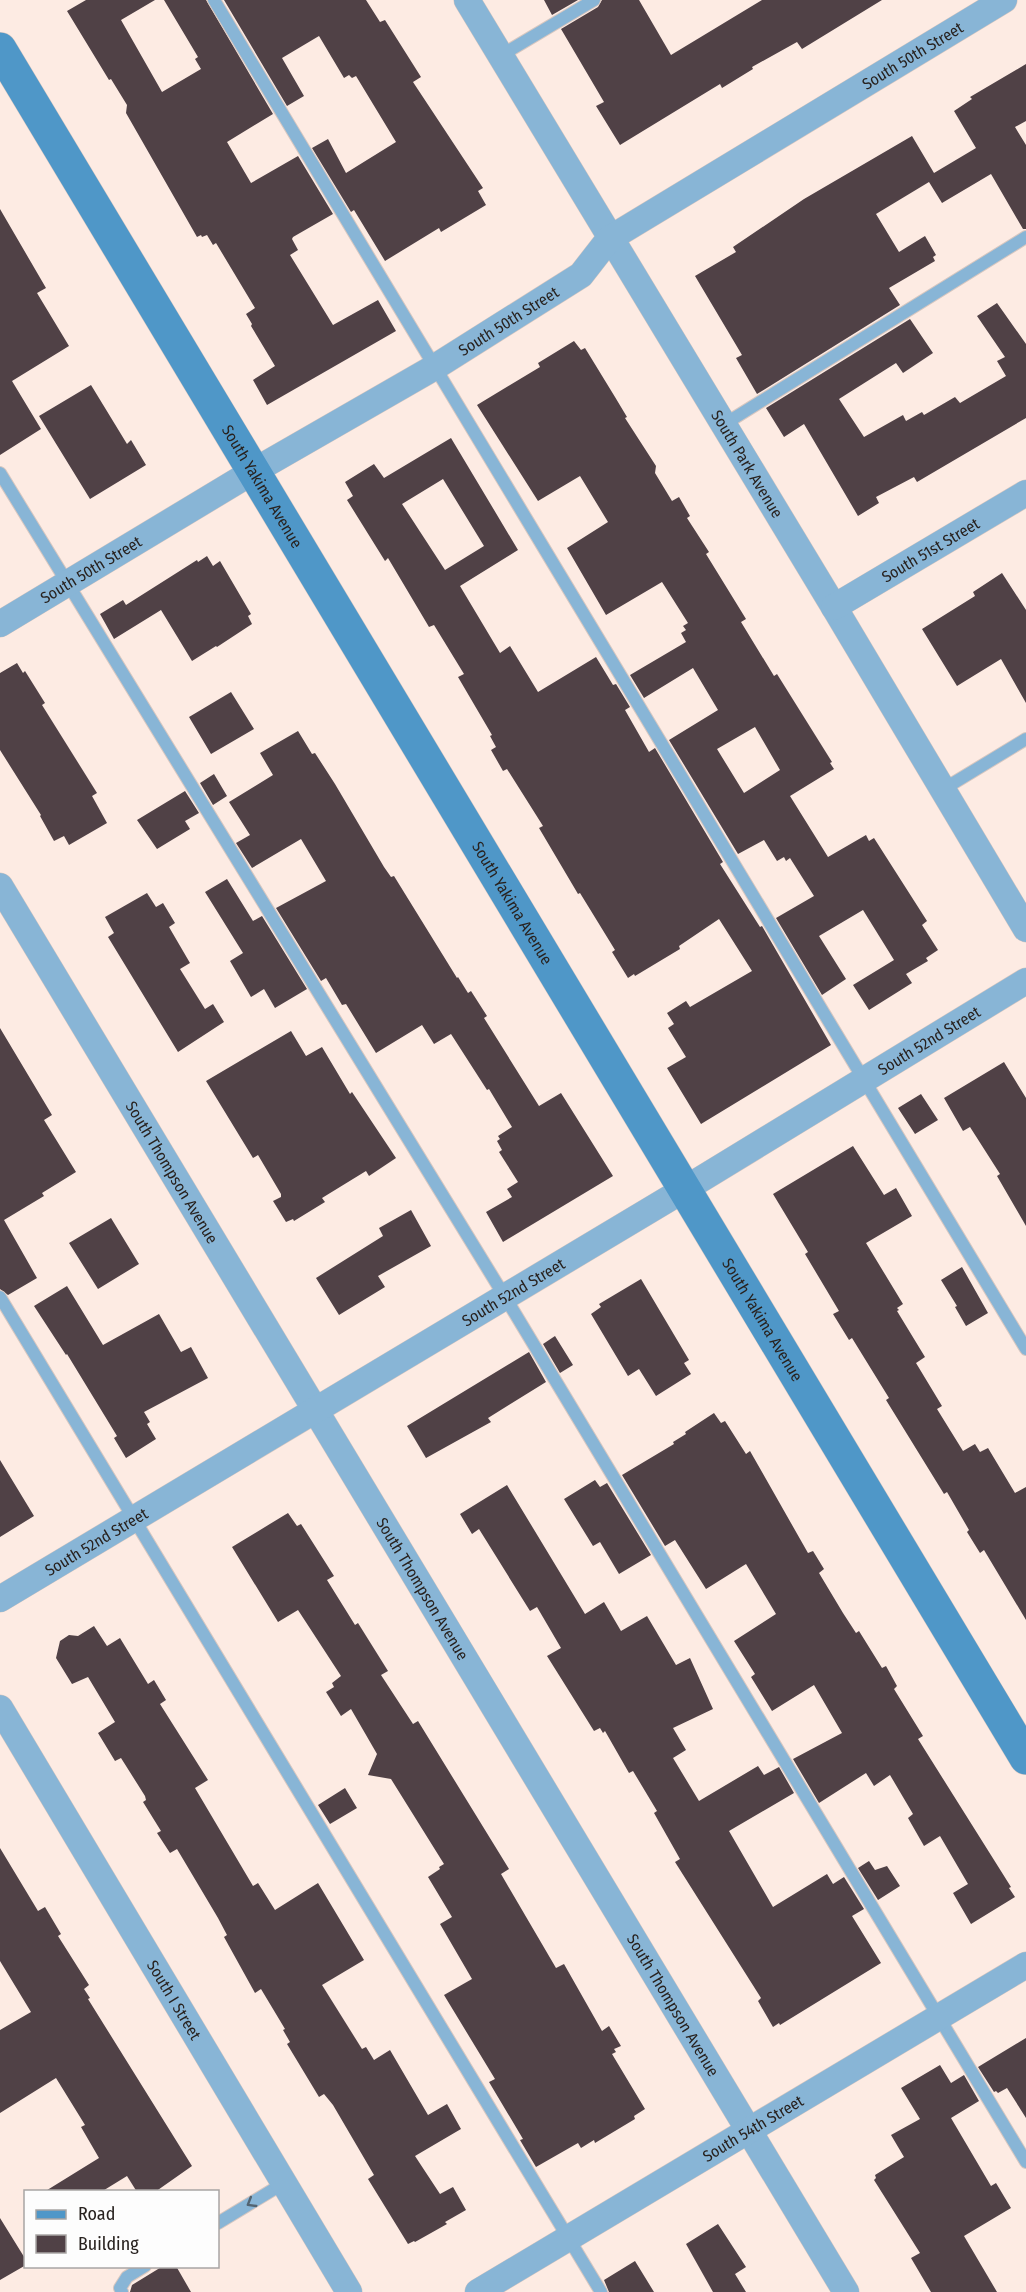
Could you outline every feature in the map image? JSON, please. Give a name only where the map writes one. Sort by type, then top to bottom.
[{"type":"main road","name":"South Yakima Avenue","points":[[0,49],[1026,1758]]},
{"type":"street","name":"South Park Avenue","points":[[467,0],[1026,929]]},
{"type":"street","name":"South 50th Street","points":[[0,624],[254,471],[435,367],[581,275],[609,238],[1004,0]]},
{"type":"street","name":"South 51st Street","points":[[834,607],[1026,493]]},
{"type":"street","name":"South Thompson Avenue","points":[[0,886],[846,2292]]},
{"type":"street","name":"South 52nd Street","points":[[0,1599],[685,1189],[1026,981]]},
{"type":"street","name":"South I Street","points":[[0,1708],[350,2292]]},
{"type":"street","name":"South 54th Street","points":[[478,2292],[1026,1965]]},
{"type":"lane","points":[[214,0],[1026,1349]]},
{"type":"lane","points":[[500,56],[594,0]]},
{"type":"lane","points":[[723,425],[1026,237]]},
{"type":"lane","points":[[0,473],[504,1297],[1026,2162]]},
{"type":"lane","points":[[942,790],[1026,740]]},
{"type":"lane","points":[[0,1297],[601,2292]]},
{"type":"lane","points":[[219,2222],[284,2183]]},
{"type":"lane","points":[[122,2292],[120,2288],[127,2277],[141,2268]]},
{"type":"building","points":[[86,0],[155,0],[121,20],[162,92],[201,69],[195,59],[198,57],[164,0],[206,0],[273,114],[227,142],[251,183],[298,156],[333,214],[293,237],[298,250],[290,255],[333,325],[378,300],[396,331],[267,405],[253,380],[275,366],[246,314],[255,308],[216,243],[213,245],[207,235],[197,237],[126,113],[127,105],[67,11]]},
{"type":"building","points":[[224,0],[366,0],[380,22],[385,20],[421,77],[413,82],[483,188],[478,191],[486,205],[441,232],[439,228],[385,261],[354,210],[351,212],[312,148],[328,139],[346,173],[396,142],[356,76],[352,78],[349,75],[344,78],[319,36],[282,58],[304,96],[287,106]]},
{"type":"building","points":[[544,0],[578,0],[552,15]]},
{"type":"building","points":[[602,0],[639,0],[671,55],[762,0],[882,0],[802,49],[797,42],[752,67],[753,69],[722,88],[720,84],[620,145],[596,106],[604,102],[561,29],[598,7]]},
{"type":"building","points":[[1026,64],[1026,121],[1015,127],[1026,145],[1026,229],[1023,229],[991,174],[942,203],[929,182],[876,214],[899,252],[925,236],[936,255],[933,257],[935,261],[889,288],[900,305],[757,394],[736,358],[742,355],[695,276],[736,252],[733,247],[804,199],[912,136],[934,173],[976,148],[954,111],[972,99],[970,97]]},
{"type":"building","points":[[0,209],[46,288],[37,293],[69,346],[12,381],[41,429],[0,455]]},
{"type":"building","points":[[997,303],[1026,344],[1026,418],[917,482],[914,477],[876,497],[879,503],[858,516],[804,424],[784,437],[766,408],[910,319],[933,353],[903,373],[896,363],[839,399],[864,437],[903,415],[906,421],[922,412],[924,415],[955,397],[960,403],[1006,376],[997,361],[1005,357],[977,316]]},
{"type":"building","points":[[574,341],[581,350],[585,348],[627,417],[625,418],[656,466],[655,473],[672,501],[679,497],[690,516],[687,518],[709,552],[706,554],[746,619],[741,622],[774,676],[777,674],[832,762],[830,763],[834,769],[790,796],[828,857],[866,835],[869,841],[874,838],[927,921],[922,925],[938,950],[926,958],[928,961],[906,974],[912,983],[869,1010],[853,985],[894,960],[863,910],[819,936],[846,979],[822,995],[776,918],[814,896],[790,858],[786,861],[784,857],[777,861],[764,840],[738,854],[669,740],[718,710],[693,668],[644,698],[630,675],[686,642],[681,633],[686,630],[683,626],[688,623],[662,582],[606,615],[567,548],[608,522],[580,476],[538,501],[477,405],[540,367],[538,363]],"holes":[[[755,727],[780,770],[744,793],[717,749]]]},
{"type":"building","points":[[91,385],[127,444],[131,440],[146,465],[90,499],[39,416]]},
{"type":"building","points":[[451,438],[518,550],[460,586],[500,653],[510,646],[538,692],[596,657],[630,707],[625,710],[649,752],[655,748],[723,862],[720,864],[760,927],[762,926],[831,1045],[701,1124],[667,1068],[686,1057],[668,1028],[674,1024],[667,1013],[686,1001],[690,1007],[752,971],[719,919],[679,946],[680,949],[628,978],[612,952],[615,950],[539,828],[543,826],[507,769],[503,771],[491,750],[496,747],[490,736],[492,735],[458,677],[464,674],[434,625],[429,627],[388,558],[385,561],[347,500],[353,496],[345,482],[374,464],[384,478]],"holes":[[[443,479],[484,546],[445,570],[402,504]]]},
{"type":"building","points":[[207,556],[213,566],[220,561],[251,614],[248,616],[252,624],[192,661],[161,610],[114,639],[100,614],[123,600],[126,605]]},
{"type":"building","points":[[1002,573],[1026,610],[1026,703],[1001,659],[957,686],[922,629],[975,596],[973,592]]},
{"type":"building","points":[[17,663],[23,673],[25,671],[45,703],[42,705],[97,793],[92,796],[107,823],[69,845],[64,836],[54,841],[41,815],[0,750],[0,673]]},
{"type":"building","points":[[231,692],[254,729],[211,754],[189,717]]},
{"type":"building","points":[[298,731],[335,784],[384,867],[391,877],[394,876],[457,978],[468,993],[471,991],[487,1016],[484,1018],[539,1106],[561,1093],[613,1176],[503,1242],[486,1212],[512,1197],[507,1189],[518,1182],[499,1152],[502,1150],[497,1141],[500,1139],[498,1136],[512,1127],[489,1089],[487,1090],[451,1034],[434,1044],[422,1025],[376,1053],[346,1004],[342,1005],[326,978],[321,981],[276,908],[326,881],[301,839],[252,868],[236,843],[250,835],[229,802],[273,775],[260,753]]},
{"type":"building","points":[[214,774],[227,796],[213,805],[200,783]]},
{"type":"building","points":[[185,791],[199,813],[185,821],[190,829],[157,849],[137,820]]},
{"type":"building","points":[[227,879],[253,921],[262,916],[307,989],[275,1008],[264,989],[251,997],[230,961],[243,953],[205,892]]},
{"type":"building","points":[[147,893],[156,907],[163,903],[175,923],[169,927],[190,963],[180,969],[205,1009],[213,1004],[224,1022],[178,1052],[108,937],[114,933],[105,917]]},
{"type":"building","points":[[0,1028],[52,1115],[44,1120],[76,1172],[42,1193],[44,1196],[4,1220],[37,1278],[8,1295],[0,1289]]},
{"type":"building","points":[[291,1031],[306,1056],[322,1047],[350,1094],[352,1092],[396,1158],[369,1176],[366,1171],[322,1198],[325,1202],[294,1221],[293,1219],[286,1222],[273,1201],[281,1197],[281,1194],[258,1155],[253,1158],[206,1081]]},
{"type":"building","points":[[1004,1062],[1026,1098],[1026,1226],[997,1176],[1000,1174],[970,1127],[963,1131],[944,1098]]},
{"type":"building","points":[[921,1094],[938,1120],[915,1134],[898,1108]]},
{"type":"building","points":[[853,1146],[884,1195],[896,1188],[912,1216],[866,1243],[903,1304],[897,1308],[899,1310],[897,1311],[925,1357],[916,1363],[942,1406],[937,1409],[963,1451],[975,1444],[980,1452],[988,1448],[1015,1493],[1026,1487],[1026,1620],[984,1550],[980,1553],[967,1532],[969,1530],[947,1492],[944,1494],[886,1400],[889,1398],[852,1338],[849,1340],[833,1314],[839,1311],[805,1254],[808,1252],[773,1194]]},
{"type":"building","points":[[411,1210],[431,1246],[378,1276],[385,1287],[339,1315],[316,1278],[383,1236],[379,1228]]},
{"type":"building","points":[[111,1218],[139,1264],[98,1289],[69,1243]]},
{"type":"building","points":[[962,1267],[988,1313],[966,1326],[941,1280]]},
{"type":"building","points":[[641,1279],[689,1360],[684,1363],[691,1374],[656,1396],[639,1369],[628,1376],[591,1314],[601,1307],[599,1304]]},
{"type":"building","points":[[67,1286],[103,1345],[159,1314],[181,1352],[191,1347],[208,1378],[144,1412],[150,1422],[147,1424],[156,1439],[126,1458],[114,1438],[117,1436],[67,1354],[34,1306]]},
{"type":"building","points":[[555,1336],[573,1365],[560,1373],[543,1344]]},
{"type":"building","points":[[529,1352],[546,1382],[488,1418],[491,1422],[426,1458],[407,1426]]},
{"type":"building","points":[[714,1413],[721,1423],[725,1421],[746,1454],[750,1451],[808,1553],[813,1551],[824,1569],[819,1573],[843,1613],[856,1633],[859,1631],[882,1668],[886,1666],[897,1686],[894,1689],[923,1736],[918,1739],[1011,1887],[1009,1888],[1015,1897],[971,1924],[953,1893],[968,1884],[940,1836],[924,1846],[908,1818],[913,1814],[890,1775],[874,1786],[866,1773],[819,1803],[793,1759],[842,1733],[814,1685],[772,1711],[751,1677],[755,1674],[734,1641],[776,1614],[746,1564],[706,1589],[675,1540],[665,1546],[622,1475],[674,1444],[673,1442],[686,1434],[685,1432]]},
{"type":"building","points":[[0,1460],[34,1516],[0,1537]]},
{"type":"building","points":[[595,1480],[600,1487],[607,1483],[651,1555],[619,1574],[600,1542],[593,1546],[564,1499]]},
{"type":"building","points":[[507,1485],[585,1614],[604,1602],[621,1631],[647,1616],[676,1665],[690,1658],[713,1709],[673,1728],[686,1750],[673,1758],[699,1801],[758,1766],[764,1775],[779,1767],[794,1793],[729,1831],[773,1907],[827,1874],[833,1884],[844,1877],[864,1909],[852,1916],[881,1963],[780,2025],[779,2023],[773,2027],[758,2001],[761,1998],[675,1862],[680,1859],[654,1813],[657,1811],[633,1771],[629,1773],[605,1731],[603,1733],[600,1728],[594,1731],[547,1656],[561,1648],[537,1607],[530,1611],[479,1529],[472,1534],[460,1514]]},
{"type":"building","points":[[288,1513],[297,1526],[301,1524],[334,1576],[327,1580],[355,1625],[358,1623],[388,1671],[381,1675],[413,1724],[418,1721],[509,1869],[501,1874],[556,1968],[564,1964],[602,2031],[609,2026],[621,2046],[614,2049],[616,2052],[612,2054],[645,2109],[634,2116],[635,2119],[595,2143],[594,2140],[581,2148],[578,2143],[536,2167],[520,2140],[523,2139],[489,2082],[495,2079],[444,1995],[472,1979],[440,1924],[452,1917],[428,1877],[444,1864],[391,1779],[368,1775],[377,1754],[351,1709],[341,1716],[326,1692],[334,1687],[332,1683],[341,1676],[298,1610],[278,1622],[232,1547]]},
{"type":"building","points":[[94,1626],[107,1646],[120,1638],[148,1684],[154,1680],[166,1700],[160,1704],[208,1780],[195,1788],[253,1886],[258,1883],[275,1910],[318,1883],[364,1960],[322,1985],[362,2049],[366,2047],[374,2060],[390,2050],[428,2115],[447,2104],[461,2129],[415,2156],[440,2194],[453,2187],[466,2210],[415,2242],[408,2244],[368,2179],[374,2175],[333,2105],[324,2094],[319,2097],[287,2044],[290,2042],[283,2030],[285,2029],[261,1989],[255,1993],[224,1937],[227,1935],[218,1918],[177,1849],[170,1853],[157,1833],[161,1831],[143,1802],[146,1800],[145,1796],[121,1758],[115,1761],[98,1733],[115,1722],[88,1677],[72,1684],[56,1658],[60,1641],[69,1635],[78,1636]]},
{"type":"building","points":[[345,1788],[357,1808],[330,1824],[318,1805]]},
{"type":"building","points":[[0,1848],[38,1911],[45,1907],[61,1934],[58,1936],[89,1985],[84,1989],[90,1998],[88,1999],[192,2166],[158,2190],[136,2190],[127,2176],[104,2190],[47,2190],[99,2158],[81,2127],[85,2125],[56,2078],[0,2113],[0,2030],[31,2012],[0,1961]]},
{"type":"building","points":[[869,1861],[875,1870],[887,1866],[900,1886],[878,1900],[858,1868]]},
{"type":"building","points":[[1026,2038],[1026,2118],[1007,2088],[998,2093],[994,2092],[978,2067]]},
{"type":"building","points":[[940,2065],[951,2083],[964,2075],[979,2101],[951,2118],[991,2186],[996,2183],[1011,2208],[964,2236],[997,2292],[931,2292],[911,2258],[920,2253],[874,2180],[875,2175],[904,2157],[891,2135],[920,2119],[901,2088]]},
{"type":"building","points":[[0,2218],[24,2257],[24,2266],[0,2280]]},
{"type":"building","points":[[718,2224],[746,2267],[735,2274],[746,2292],[713,2292],[686,2244]]},
{"type":"building","points":[[635,2261],[654,2292],[609,2292],[604,2280]]},
{"type":"building","points":[[160,2268],[177,2268],[191,2292],[130,2292],[132,2285]]}]
